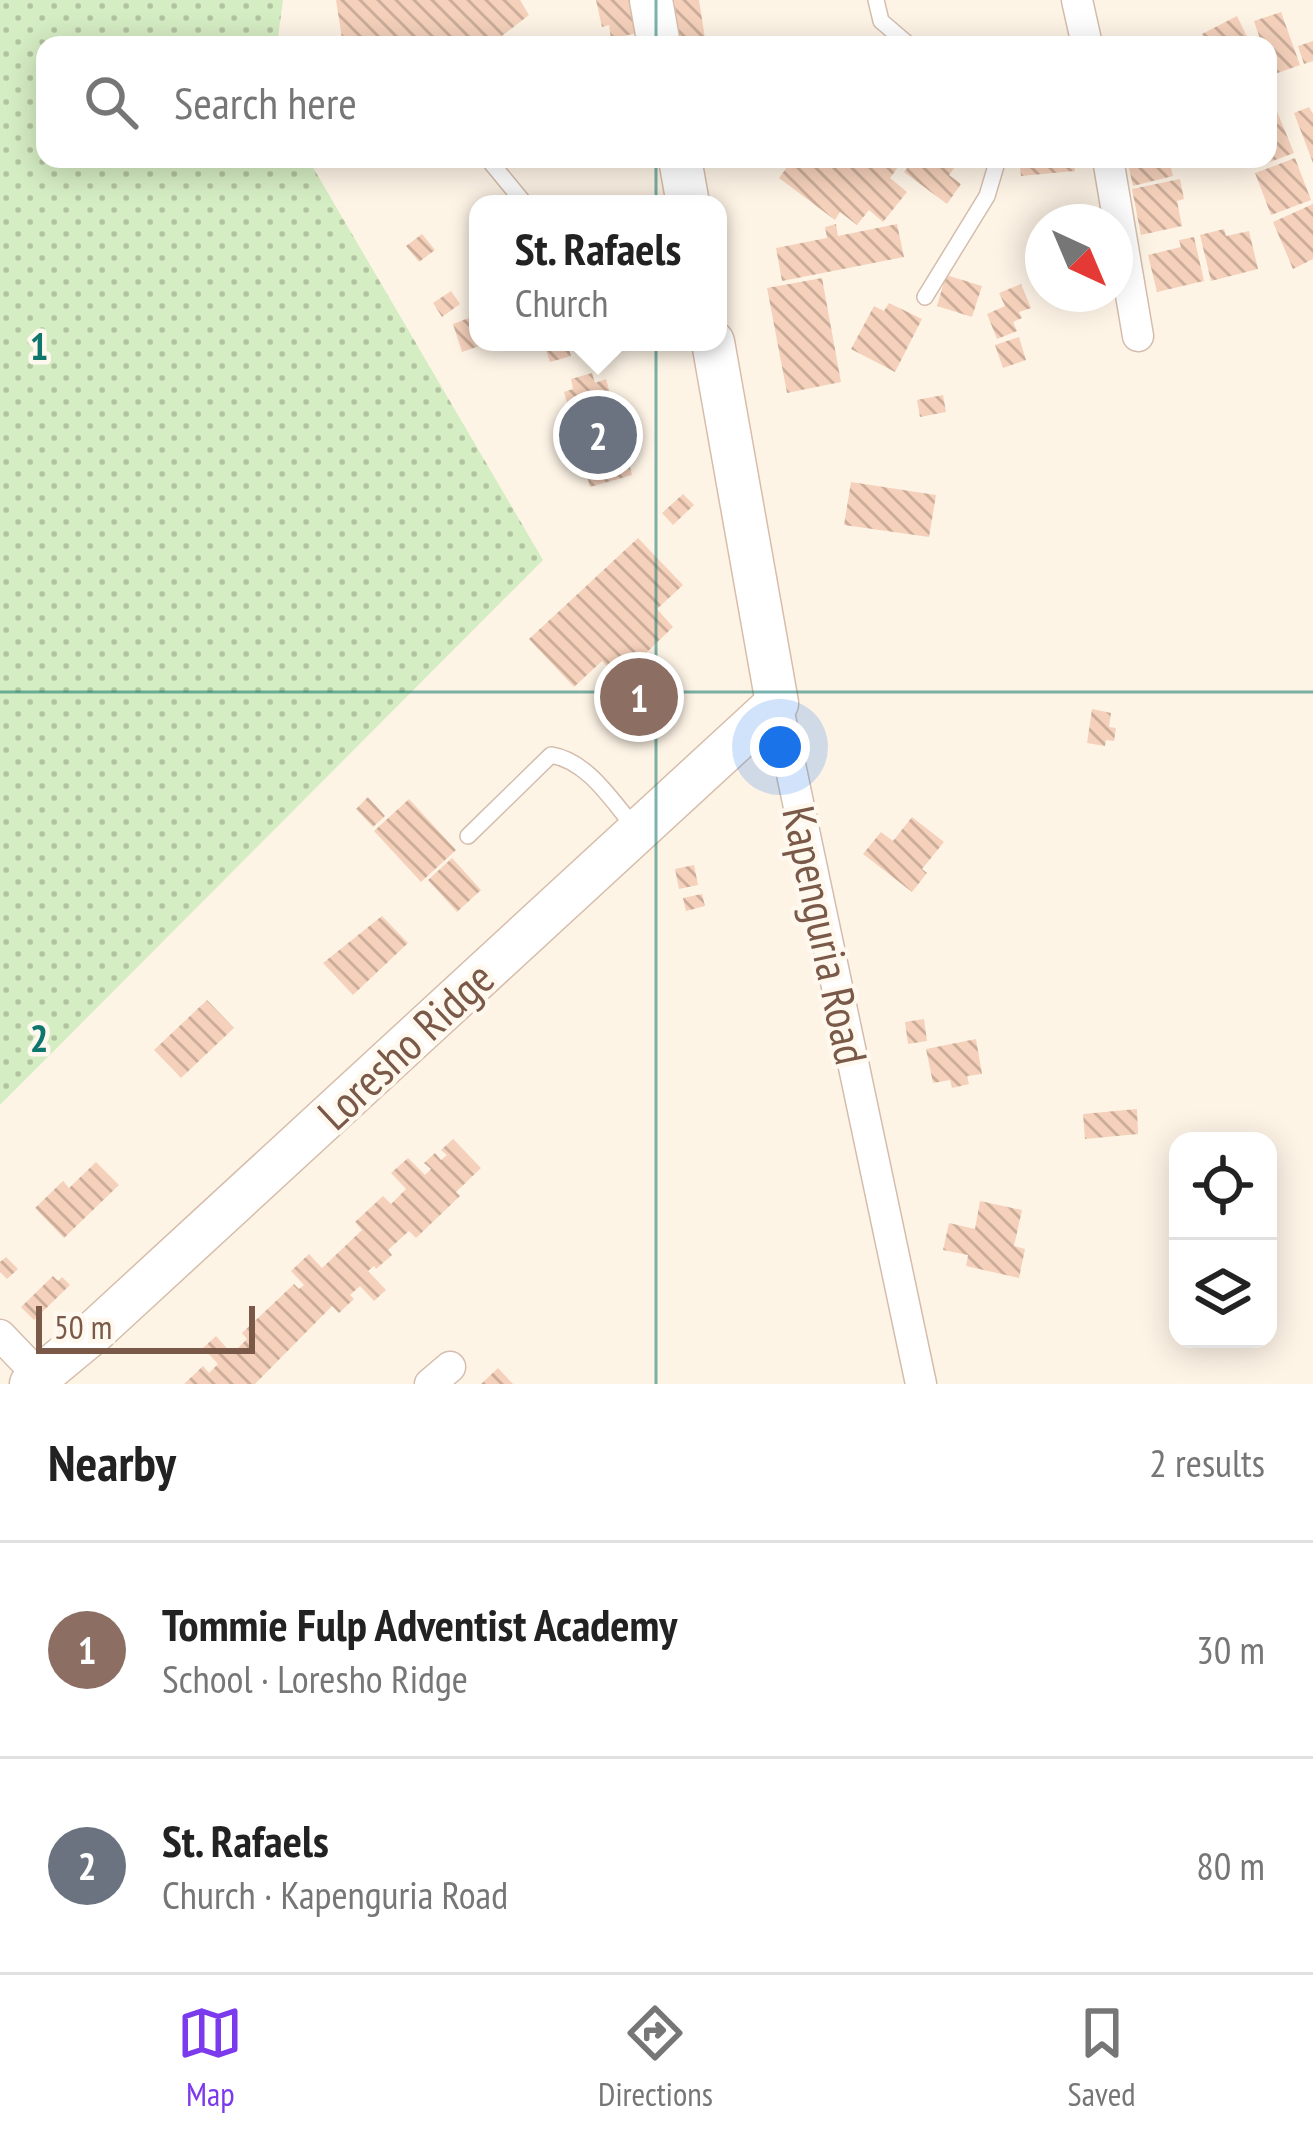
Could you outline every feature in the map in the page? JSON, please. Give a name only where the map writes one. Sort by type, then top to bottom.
[{"type":"street","points":[[650,0],[657,36]]},
{"type":"street","points":[[1077,0],[1085,36]]},
{"type":"street","points":[[1110,168],[1138,336]]},
{"type":"street","name":"Kapenguria Road","points":[[715,351],[777,703],[921,1384]]},
{"type":"street","name":"Loresho Ridge","points":[[40,1381],[777,703]]},
{"type":"street","points":[[0,1335],[40,1381]]},
{"type":"lane","points":[[876,0],[881,20],[899,36]]},
{"type":"lane","points":[[495,168],[518,195]]},
{"type":"lane","points":[[925,297],[987,196],[995,168]]},
{"type":"lane","points":[[468,836],[550,755],[568,758],[582,768],[638,830]]},
{"type":"green space","points":[[0,0],[283,0],[278,36],[36,36],[36,168],[313,168],[543,560],[0,1105]]},
{"type":"building","points":[[336,0],[520,0],[529,15],[502,36],[342,36]]},
{"type":"building","points":[[596,0],[630,0],[637,33],[611,36],[609,25],[602,27]]},
{"type":"building","points":[[674,0],[699,0],[705,36],[680,36]]},
{"type":"building","points":[[1281,12],[1300,65],[1277,73],[1277,36],[1259,36],[1254,21]]},
{"type":"building","points":[[1237,16],[1247,36],[1203,36]]},
{"type":"building","points":[[1313,41],[1313,61],[1304,64],[1298,46]]},
{"type":"building","points":[[1309,107],[1313,114],[1313,163],[1294,113]]},
{"type":"building","points":[[1277,111],[1294,153],[1277,159]]},
{"type":"building","points":[[1295,158],[1311,200],[1271,215],[1255,173]]},
{"type":"building","points":[[786,168],[897,168],[890,178],[907,192],[883,222],[869,210],[857,225],[840,212],[835,220],[779,178]]},
{"type":"building","points":[[907,168],[954,168],[949,175],[961,184],[947,204],[904,172]]},
{"type":"building","points":[[1020,168],[1075,168],[1075,171],[1021,176]]},
{"type":"building","points":[[1129,168],[1171,168],[1173,176],[1133,186]]},
{"type":"building","points":[[1180,179],[1184,199],[1177,201],[1182,226],[1141,235],[1132,189]]},
{"type":"building","points":[[1313,204],[1313,259],[1293,269],[1273,222]]},
{"type":"building","points":[[836,224],[838,236],[897,224],[904,257],[782,281],[776,248],[827,238],[825,227]]},
{"type":"building","points":[[1224,229],[1226,236],[1249,231],[1258,269],[1211,281],[1200,235]]},
{"type":"building","points":[[422,234],[435,250],[419,262],[406,246]]},
{"type":"building","points":[[1194,237],[1204,281],[1157,292],[1148,255],[1181,247],[1179,240]]},
{"type":"building","points":[[946,275],[982,286],[972,317],[937,306]]},
{"type":"building","points":[[822,278],[841,382],[787,393],[767,288]]},
{"type":"building","points":[[1021,284],[1025,310],[1013,322],[1017,331],[997,339],[987,314],[1005,306],[999,293]]},
{"type":"building","points":[[451,291],[460,304],[442,317],[433,303]]},
{"type":"building","points":[[889,303],[922,319],[895,372],[851,349],[874,306],[884,311]]},
{"type":"building","points":[[469,318],[469,350],[462,352],[453,324]]},
{"type":"building","points":[[1019,337],[1026,360],[1003,368],[995,345]]},
{"type":"building","points":[[546,351],[570,351],[571,356],[550,362]]},
{"type":"building","points":[[592,373],[595,383],[606,379],[632,475],[590,487],[564,392],[573,389],[571,379]]},
{"type":"building","points":[[943,395],[946,412],[920,417],[917,400]]},
{"type":"building","points":[[851,482],[936,495],[929,537],[844,525]]},
{"type":"building","points":[[683,494],[694,505],[673,525],[662,513]]},
{"type":"building","points":[[638,538],[683,585],[657,609],[673,627],[619,679],[602,661],[574,687],[529,639]]},
{"type":"building","points":[[1092,709],[1111,713],[1114,741],[1106,740],[1105,746],[1087,743]]},
{"type":"building","points":[[368,797],[385,816],[373,827],[356,809]]},
{"type":"building","points":[[409,799],[456,850],[421,882],[374,831]]},
{"type":"building","points":[[912,817],[944,842],[922,869],[927,873],[912,892],[863,854],[881,832],[893,841]]},
{"type":"building","points":[[452,858],[481,890],[457,912],[428,880]]},
{"type":"building","points":[[694,865],[698,885],[679,889],[675,869]]},
{"type":"building","points":[[702,894],[705,906],[686,911],[683,898]]},
{"type":"building","points":[[382,916],[408,943],[353,995],[323,963]]},
{"type":"building","points":[[207,1000],[234,1028],[181,1078],[154,1050]]},
{"type":"building","points":[[924,1019],[927,1041],[908,1044],[905,1022]]},
{"type":"building","points":[[976,1039],[982,1074],[967,1076],[969,1084],[952,1088],[950,1080],[933,1083],[926,1049]]},
{"type":"building","points":[[1137,1109],[1138,1134],[1085,1139],[1083,1114]]},
{"type":"building","points":[[453,1139],[481,1168],[456,1192],[460,1196],[416,1238],[409,1231],[388,1250],[392,1255],[368,1271],[386,1290],[374,1301],[360,1286],[339,1313],[332,1306],[255,1384],[184,1384],[203,1366],[209,1373],[218,1364],[203,1348],[216,1336],[232,1354],[247,1339],[242,1333],[294,1284],[299,1289],[304,1285],[291,1271],[309,1254],[322,1268],[362,1230],[355,1222],[383,1196],[391,1204],[406,1189],[391,1173],[408,1158],[425,1175],[431,1169],[424,1163],[435,1153],[441,1160],[447,1155],[441,1150]]},
{"type":"building","points":[[96,1162],[119,1185],[64,1238],[35,1208],[63,1181],[69,1188]]},
{"type":"building","points":[[980,1201],[1022,1210],[1014,1246],[1025,1249],[1019,1278],[966,1266],[968,1255],[943,1250],[949,1223],[975,1229]]},
{"type":"building","points":[[6,1257],[18,1269],[7,1279],[0,1272],[0,1262]]},
{"type":"building","points":[[53,1276],[70,1285],[34,1320],[21,1307]]},
{"type":"building","points":[[498,1368],[513,1384],[481,1384]]},
{"type":"place","name":"St. Rafaels","points":[[598,435]]},
{"type":"place","name":"Tommie Fulp Adventist Academy","points":[[639,697]]}]
